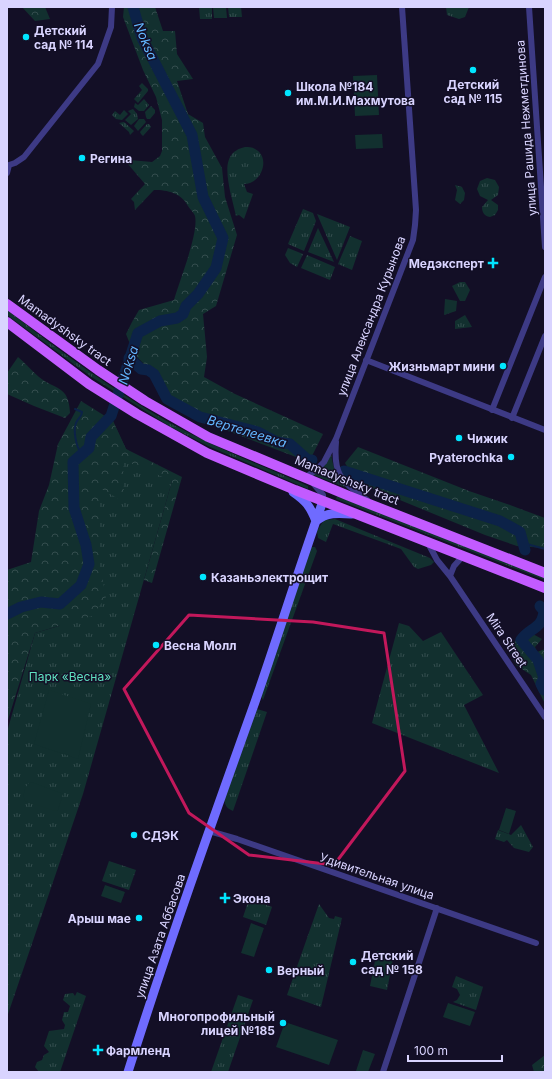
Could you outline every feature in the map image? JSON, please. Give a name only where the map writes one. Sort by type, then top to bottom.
[{"type":"main road","name":"Mamadyshsky tract","points":[[7,304],[98,370],[145,401],[208,437],[374,506],[545,573]]},
{"type":"main road","points":[[7,322],[89,384],[137,414],[207,453],[323,502],[543,588]]},
{"type":"street","points":[[7,173],[9,165],[24,158],[98,64],[111,27],[112,7]]},
{"type":"street","name":"улица Александра Курынова","points":[[304,477],[317,469],[324,462],[336,440],[413,240],[416,210],[402,7]]},
{"type":"street","name":"улица Рашида Нежметдинова","points":[[529,7],[545,247]]},
{"type":"street","points":[[492,410],[545,277]]},
{"type":"street","points":[[512,418],[545,336]]},
{"type":"street","points":[[366,360],[545,430]]},
{"type":"street","name":"улица Александра Курынова","points":[[336,440],[335,463],[339,474],[344,481],[374,506]]},
{"type":"street","points":[[304,477],[312,482],[320,491],[323,495],[323,502]]},
{"type":"street","points":[[281,484],[302,498],[308,504],[312,509],[316,521],[322,516],[331,513],[356,514]]},
{"type":"street","name":"улица Азата Аббасова","points":[[128,1072],[160,971],[210,831],[216,808],[255,701],[323,502]]},
{"type":"street","name":"Mira Street","points":[[428,542],[437,560],[450,576],[545,717]]},
{"type":"street","points":[[450,576],[454,566],[463,556]]},
{"type":"street","name":"Удивительная улица","points":[[210,831],[536,943]]},
{"type":"street","points":[[382,1072],[437,908]]},
{"type":"highlighted area","points":[[189,615],[313,622],[384,633],[405,771],[334,865],[249,855],[189,813],[124,689]]},
{"type":"green space","points":[[22,7],[45,7],[50,19],[35,21]]},
{"type":"green space","points":[[124,7],[155,7],[163,31],[175,31],[177,54],[193,79],[177,81],[188,114],[203,123],[205,137],[222,168],[225,197],[237,235],[216,306],[203,314],[207,357],[204,377],[235,394],[323,434],[309,462],[199,420],[159,395],[149,369],[134,354],[126,334],[139,310],[174,300],[188,258],[194,234],[195,216],[182,198],[174,193],[154,190],[135,210],[134,202],[131,199],[145,184],[127,163],[130,160],[152,162],[160,156],[162,151],[162,120],[156,97],[143,70],[123,17]]},
{"type":"green space","points":[[199,7],[212,7],[212,19],[200,19]]},
{"type":"green space","points":[[213,7],[226,7],[227,18],[214,18]]},
{"type":"green space","points":[[228,7],[241,7],[242,17],[229,17]]},
{"type":"green space","points":[[446,7],[469,7],[465,17],[459,19],[447,15]]},
{"type":"green space","points":[[377,75],[379,115],[355,116],[353,76]]},
{"type":"green space","points":[[142,83],[148,91],[138,103],[134,99],[142,90],[139,86]]},
{"type":"green space","points":[[144,99],[149,105],[144,111],[139,111],[134,107],[135,103],[138,105]]},
{"type":"green space","points":[[151,106],[155,110],[155,113],[150,119],[147,119],[145,112]]},
{"type":"green space","points":[[133,109],[137,114],[138,119],[131,125],[125,120],[131,114],[128,111]]},
{"type":"green space","points":[[124,110],[128,114],[122,120],[116,119],[112,115],[115,111],[120,115]]},
{"type":"green space","points":[[139,119],[144,119],[146,122],[138,131],[134,126]]},
{"type":"green space","points":[[124,122],[134,131],[130,135],[129,132],[119,123]]},
{"type":"green space","points":[[147,124],[151,127],[143,136],[140,132]]},
{"type":"green space","points":[[382,134],[383,148],[356,149],[355,135]]},
{"type":"green space","points":[[245,147],[253,148],[260,153],[263,158],[263,164],[260,175],[256,180],[244,184],[247,192],[253,194],[244,219],[239,215],[236,216],[227,171],[229,159],[238,150]]},
{"type":"green space","points":[[487,178],[495,180],[499,187],[498,195],[491,200],[498,205],[498,210],[495,215],[490,217],[485,215],[482,209],[488,200],[480,196],[477,189],[480,181]]},
{"type":"green space","points":[[455,185],[462,187],[465,193],[464,200],[460,204],[455,200],[457,190]]},
{"type":"green space","points":[[303,209],[313,213],[316,221],[304,251],[288,244]]},
{"type":"green space","points":[[317,214],[350,227],[337,260]]},
{"type":"green space","points":[[318,228],[334,262],[308,252]]},
{"type":"green space","points":[[350,236],[362,241],[352,270],[338,264]]},
{"type":"green space","points":[[288,248],[303,254],[297,267],[290,263],[285,255]]},
{"type":"green space","points":[[307,255],[335,267],[330,280],[301,268]]},
{"type":"green space","points":[[460,282],[465,282],[470,290],[465,301],[460,301],[452,286]]},
{"type":"green space","points":[[445,299],[457,301],[456,311],[444,315]]},
{"type":"green space","points":[[7,310],[86,369],[148,410],[204,440],[308,486],[308,489],[208,446],[169,426],[90,376],[7,315]]},
{"type":"green space","points":[[465,315],[472,327],[455,329],[455,321]]},
{"type":"green space","points":[[18,357],[39,377],[60,389],[64,393],[67,397],[70,413],[65,418],[7,394],[7,373]]},
{"type":"green space","points":[[81,401],[113,421],[126,449],[182,477],[152,583],[144,580],[172,481],[123,460],[124,502],[100,488],[100,567],[106,597],[92,616],[35,633],[7,723],[7,570],[31,562],[39,511],[49,485],[58,444]]},
{"type":"green space","name":"Парк «Весна»","points":[[113,421],[126,449],[172,481],[83,794],[7,1017],[7,732],[35,633],[59,626],[100,567],[100,488]]},
{"type":"green space","points":[[358,447],[469,491],[545,518],[545,548],[517,546],[485,535],[356,482],[345,463]]},
{"type":"green space","points":[[331,454],[336,472],[348,488],[313,475]]},
{"type":"green space","points":[[337,496],[545,577],[545,580],[336,499]]},
{"type":"green space","points":[[335,519],[430,558],[434,562],[431,565],[418,569],[414,567],[401,549],[333,524],[326,542],[318,538],[317,531],[324,520]]},
{"type":"green space","points":[[315,547],[317,551],[263,700],[261,696],[310,549]]},
{"type":"green space","points":[[399,623],[409,626],[423,641],[441,632],[483,695],[464,705],[499,773],[372,723]]},
{"type":"green space","points":[[531,633],[542,639],[535,647],[537,652],[545,649],[545,704],[531,675],[516,665],[509,650],[520,634]]},
{"type":"green space","points":[[49,690],[91,704],[78,759],[34,744]]},
{"type":"green space","points":[[257,709],[267,712],[233,811],[226,806],[224,798]]},
{"type":"green space","points":[[31,782],[63,794],[58,810],[55,811],[25,801],[25,790],[27,785]]},
{"type":"green space","points":[[506,808],[516,811],[509,834],[499,830]]},
{"type":"green space","points":[[521,825],[533,847],[529,852],[514,848],[507,840],[504,842],[495,839],[498,830],[511,835]]},
{"type":"green space","points":[[109,861],[136,870],[129,890],[102,881]]},
{"type":"green space","points":[[105,885],[125,892],[121,903],[101,896]]},
{"type":"green space","points":[[249,899],[272,907],[266,925],[243,917]]},
{"type":"green space","points":[[319,904],[329,918],[334,919],[335,916],[342,918],[321,1007],[287,995]]},
{"type":"green space","points":[[251,923],[264,928],[254,957],[241,953]]},
{"type":"green space","points":[[377,951],[394,954],[387,990],[370,986]]},
{"type":"green space","points":[[456,976],[483,987],[476,1010],[453,1002],[457,1000],[460,995],[457,989],[452,987]]},
{"type":"green space","points":[[77,992],[86,996],[60,1072],[39,1072],[35,1067],[37,1062],[42,1060],[44,1055],[49,1052],[44,1046],[49,1031],[64,1029],[65,1025],[62,1020],[64,1012],[68,1012],[70,1006],[63,1000],[65,994],[73,993],[75,996]]},
{"type":"green space","points":[[238,995],[253,1000],[228,1072],[211,1072]]},
{"type":"green space","points":[[448,1003],[475,1012],[470,1026],[443,1017]]},
{"type":"green space","points":[[285,1022],[338,1040],[329,1065],[276,1047]]},
{"type":"green space","points":[[363,1050],[375,1054],[368,1072],[356,1071]]},
{"type":"green space","points":[[545,1055],[545,1072],[534,1072],[532,1065]]},
{"type":"waterway","name":"Noksa","points":[[7,614],[21,607],[41,602],[60,604],[81,585],[89,564],[86,545],[74,508],[73,462],[89,448],[91,437],[111,416],[138,333],[160,321],[177,318],[183,314],[186,306],[198,294],[216,268],[223,238],[203,197],[192,135],[142,38],[133,7]]},
{"type":"waterway","name":"Вертелеевка","points":[[129,358],[141,369],[148,370],[154,374],[167,399],[200,417],[258,432],[277,442],[290,444],[308,460],[312,460]]},
{"type":"waterway","points":[[75,409],[82,412],[76,423],[75,430],[76,443],[81,453]]},
{"type":"waterway","name":"Вертелеевка","points":[[344,471],[500,521],[520,532],[525,550]]},
{"type":"waterway","points":[[523,543],[545,549]]},
{"type":"waterway","name":"Вертелеевка","points":[[540,606],[544,611],[541,622],[521,640],[538,660],[544,678],[541,684],[544,690],[545,689]]},
{"type":"place","name":"Детский сад № 114","points":[[26,37]]},
{"type":"place","name":"Детский сад № 115","points":[[473,70]]},
{"type":"place","name":"Школа №184 им.М.И.Махмутова","points":[[288,93]]},
{"type":"place","name":"Регина","points":[[82,158]]},
{"type":"place","name":"Медэксперт","points":[[493,263]]},
{"type":"place","name":"Жизньмарт мини","points":[[503,366]]},
{"type":"place","name":"Чижик","points":[[459,438]]},
{"type":"place","name":"Pyaterochka","points":[[511,457]]},
{"type":"place","name":"Казаньэлектрощит","points":[[203,577]]},
{"type":"place","name":"Весна Молл","points":[[156,645]]},
{"type":"place","name":"СДЭК","points":[[134,835]]},
{"type":"place","name":"Экона","points":[[225,898]]},
{"type":"place","name":"Арыш мае","points":[[139,918]]},
{"type":"place","name":"Детский сад № 158","points":[[353,962]]},
{"type":"place","name":"Верный","points":[[269,970]]},
{"type":"place","name":"Многопрофильный лицей №185","points":[[283,1023]]},
{"type":"place","name":"Фармленд","points":[[98,1050]]}]
